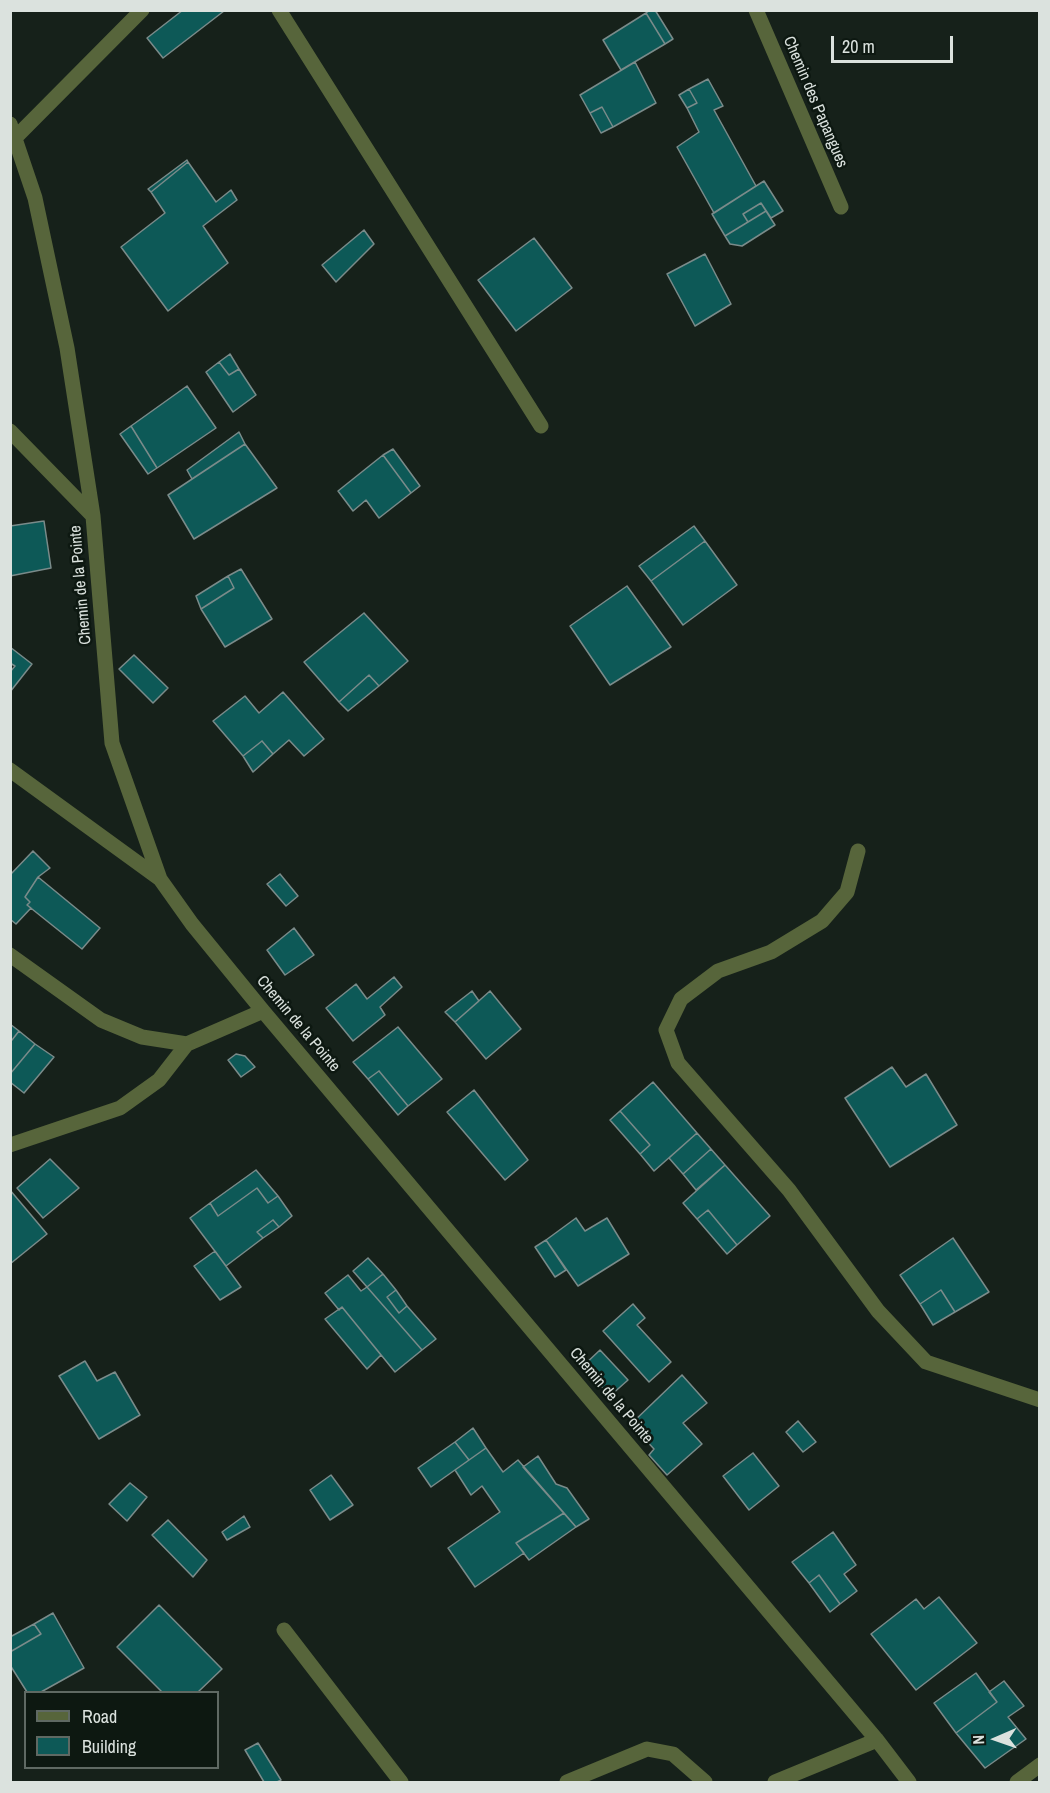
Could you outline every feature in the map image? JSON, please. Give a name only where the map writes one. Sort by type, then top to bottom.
[{"type":"street","points":[[13,131],[142,10]]},
{"type":"street","points":[[279,10],[541,426]]},
{"type":"street","name":"Chemin des Papangues","points":[[756,10],[841,207]]},
{"type":"street","name":"Chemin de la Pointe","points":[[13,131],[35,198],[67,348],[93,516],[112,743],[160,879],[192,924],[263,1011],[877,1740],[909,1782]]},
{"type":"street","points":[[10,431],[93,516]]},
{"type":"street","points":[[10,770],[160,879]]},
{"type":"street","points":[[858,851],[847,892],[822,921],[771,952],[718,971],[681,999],[666,1030],[678,1063],[789,1190],[878,1311],[926,1362],[1040,1400]]},
{"type":"street","points":[[10,955],[101,1020],[142,1037],[187,1044]]},
{"type":"street","points":[[10,1145],[120,1108],[159,1080],[187,1044],[263,1011]]},
{"type":"street","points":[[284,1630],[401,1782]]},
{"type":"street","points":[[775,1782],[877,1740]]},
{"type":"street","points":[[567,1782],[647,1749],[673,1754],[705,1782]]},
{"type":"street","points":[[1017,1782],[1040,1765]]},
{"type":"building","points":[[183,10],[224,11],[163,58],[147,38]]},
{"type":"building","points":[[655,10],[673,39],[665,44],[646,13]]},
{"type":"building","points":[[646,13],[665,44],[621,70],[603,40]]},
{"type":"building","points":[[635,62],[656,103],[613,127],[602,107],[590,113],[580,95]]},
{"type":"building","points":[[708,79],[723,106],[714,110],[756,186],[714,213],[677,147],[699,132],[687,108],[697,103],[689,89]]},
{"type":"building","points":[[689,89],[697,103],[687,108],[679,95]]},
{"type":"building","points":[[602,107],[613,127],[601,133],[590,113]]},
{"type":"building","points":[[187,160],[188,162],[151,192],[148,189]]},
{"type":"building","points":[[188,162],[216,202],[231,190],[237,200],[203,226],[228,263],[168,311],[121,247],[165,213],[151,192]]},
{"type":"building","points":[[764,181],[783,211],[771,218],[761,203],[743,214],[748,222],[725,236],[712,214]]},
{"type":"building","points":[[761,203],[766,211],[748,222],[743,214]]},
{"type":"building","points":[[766,211],[775,225],[742,246],[730,244],[725,236]]},
{"type":"building","points":[[364,230],[374,244],[336,282],[322,265]]},
{"type":"building","points":[[534,238],[572,288],[516,331],[478,280]]},
{"type":"building","points":[[705,254],[731,304],[695,326],[667,274]]},
{"type":"building","points":[[230,354],[239,369],[229,375],[219,362]]},
{"type":"building","points":[[219,362],[229,375],[239,369],[256,395],[233,412],[206,372]]},
{"type":"building","points":[[187,386],[216,428],[157,468],[131,426]]},
{"type":"building","points":[[131,426],[157,468],[148,474],[120,434]]},
{"type":"building","points":[[239,432],[245,444],[192,479],[187,470]]},
{"type":"building","points":[[245,444],[277,488],[194,539],[168,495]]},
{"type":"building","points":[[393,449],[420,486],[411,493],[383,455]]},
{"type":"building","points":[[383,455],[411,493],[379,518],[366,500],[353,511],[338,491]]},
{"type":"building","points":[[44,521],[51,568],[10,576],[10,526]]},
{"type":"building","points":[[694,526],[705,541],[651,581],[639,566]]},
{"type":"building","points":[[705,541],[737,585],[683,625],[651,581]]},
{"type":"building","points":[[241,569],[272,619],[225,647],[201,609],[234,588],[228,576]]},
{"type":"building","points":[[228,576],[234,588],[201,609],[196,596]]},
{"type":"building","points":[[627,586],[671,647],[610,685],[570,626]]},
{"type":"building","points":[[364,613],[408,661],[379,686],[369,675],[339,702],[304,662]]},
{"type":"building","points":[[10,647],[32,664],[10,692],[10,672],[15,666],[10,663]]},
{"type":"building","points":[[134,655],[168,688],[153,703],[119,669]]},
{"type":"building","points":[[369,675],[379,686],[348,711],[339,702]]},
{"type":"building","points":[[283,692],[324,739],[304,756],[289,740],[273,754],[262,741],[243,756],[213,721],[245,696],[259,713]]},
{"type":"building","points":[[262,741],[273,754],[253,772],[243,756]]},
{"type":"building","points":[[33,851],[50,868],[38,877],[25,897],[30,902],[27,905],[31,908],[16,924],[10,919],[10,875]]},
{"type":"building","points":[[280,874],[298,896],[286,906],[267,884]]},
{"type":"building","points":[[38,877],[100,928],[82,949],[27,905],[30,902],[25,897]]},
{"type":"building","points":[[294,928],[314,955],[285,975],[267,950]]},
{"type":"building","points":[[394,977],[402,987],[380,1007],[385,1015],[353,1041],[326,1008],[356,984],[367,999]]},
{"type":"building","points":[[472,991],[479,1001],[455,1022],[445,1012]]},
{"type":"building","points":[[490,991],[521,1029],[486,1059],[455,1022]]},
{"type":"building","points":[[10,1024],[19,1031],[12,1040],[10,1039]]},
{"type":"building","points":[[398,1027],[442,1079],[408,1106],[379,1071],[368,1079],[353,1062]]},
{"type":"building","points":[[19,1031],[35,1044],[10,1074],[10,1039],[12,1040]]},
{"type":"building","points":[[35,1044],[54,1057],[24,1093],[10,1082],[10,1074]]},
{"type":"building","points":[[236,1054],[245,1056],[255,1067],[241,1077],[228,1060]]},
{"type":"building","points":[[892,1067],[906,1087],[926,1074],[957,1125],[890,1167],[845,1098]]},
{"type":"building","points":[[379,1071],[408,1106],[398,1115],[368,1079]]},
{"type":"building","points":[[653,1082],[697,1133],[654,1171],[640,1154],[650,1145],[620,1111]]},
{"type":"building","points":[[474,1090],[528,1160],[505,1180],[447,1112]]},
{"type":"building","points":[[620,1111],[650,1145],[640,1154],[610,1120]]},
{"type":"building","points":[[697,1133],[711,1149],[683,1174],[669,1158]]},
{"type":"building","points":[[711,1149],[725,1165],[696,1190],[683,1174]]},
{"type":"building","points":[[50,1159],[79,1188],[43,1218],[17,1188]]},
{"type":"building","points":[[725,1165],[770,1216],[737,1245],[708,1210],[697,1219],[683,1203]]},
{"type":"building","points":[[256,1170],[278,1196],[268,1203],[257,1188],[218,1216],[210,1203]]},
{"type":"building","points":[[257,1188],[268,1203],[278,1196],[292,1216],[279,1227],[273,1220],[257,1232],[263,1238],[226,1266],[190,1218],[210,1203],[218,1216]]},
{"type":"building","points":[[10,1190],[47,1234],[10,1264]]},
{"type":"building","points":[[708,1210],[737,1245],[727,1254],[697,1219]]},
{"type":"building","points":[[576,1218],[585,1231],[607,1218],[629,1254],[578,1286],[546,1240]]},
{"type":"building","points":[[273,1220],[279,1227],[263,1238],[257,1232]]},
{"type":"building","points":[[953,1238],[989,1292],[955,1312],[941,1290],[920,1304],[900,1275]]},
{"type":"building","points":[[546,1240],[566,1270],[555,1277],[535,1247]]},
{"type":"building","points":[[215,1251],[241,1287],[220,1300],[194,1266]]},
{"type":"building","points":[[368,1258],[383,1274],[367,1287],[353,1271]]},
{"type":"building","points":[[383,1274],[396,1290],[387,1297],[399,1313],[407,1306],[436,1339],[422,1350],[367,1287]]},
{"type":"building","points":[[348,1275],[361,1291],[367,1287],[422,1350],[395,1372],[342,1307],[339,1310],[325,1293]]},
{"type":"building","points":[[396,1290],[407,1306],[399,1313],[387,1297]]},
{"type":"building","points":[[941,1290],[955,1312],[933,1325],[920,1304]]},
{"type":"building","points":[[633,1304],[645,1318],[637,1325],[671,1362],[649,1382],[603,1331]]},
{"type":"building","points":[[342,1307],[381,1355],[367,1369],[325,1319]]},
{"type":"building","points":[[600,1350],[628,1380],[610,1396],[583,1366]]},
{"type":"building","points":[[85,1361],[97,1381],[115,1372],[140,1415],[99,1439],[59,1376]]},
{"type":"building","points":[[682,1375],[707,1403],[683,1423],[702,1444],[667,1475],[649,1455],[654,1449],[631,1424]]},
{"type":"building","points":[[798,1421],[816,1442],[803,1452],[786,1432]]},
{"type":"building","points":[[473,1428],[486,1448],[469,1460],[455,1442]]},
{"type":"building","points":[[455,1442],[469,1460],[431,1487],[418,1468]]},
{"type":"building","points":[[486,1448],[503,1472],[518,1460],[564,1513],[516,1543],[524,1553],[475,1587],[448,1548],[500,1512],[482,1486],[471,1495],[455,1470]]},
{"type":"building","points":[[753,1453],[779,1486],[749,1510],[723,1476]]},
{"type":"building","points":[[538,1456],[556,1484],[567,1488],[589,1519],[576,1527],[523,1467]]},
{"type":"building","points":[[331,1475],[353,1505],[330,1520],[310,1490]]},
{"type":"building","points":[[130,1483],[147,1497],[127,1521],[109,1504]]},
{"type":"building","points":[[564,1513],[576,1527],[529,1560],[516,1543]]},
{"type":"building","points":[[244,1516],[250,1527],[227,1540],[222,1532]]},
{"type":"building","points":[[168,1520],[207,1560],[193,1577],[152,1535]]},
{"type":"building","points":[[833,1532],[856,1565],[844,1574],[857,1591],[840,1604],[819,1575],[809,1583],[792,1562]]},
{"type":"building","points":[[819,1575],[840,1604],[830,1612],[809,1583]]},
{"type":"building","points":[[939,1597],[977,1643],[916,1690],[871,1634],[916,1599],[924,1609]]},
{"type":"building","points":[[159,1605],[222,1669],[199,1691],[161,1691],[117,1647]]},
{"type":"building","points":[[53,1613],[84,1668],[43,1691],[26,1691],[10,1665],[10,1652],[41,1634],[34,1624]]},
{"type":"building","points":[[34,1624],[41,1634],[10,1652],[10,1637]]},
{"type":"building","points":[[976,1673],[997,1702],[956,1733],[934,1703]]},
{"type":"building","points":[[1004,1681],[1024,1706],[1008,1717],[1026,1739],[985,1768],[956,1733],[997,1702],[989,1692]]},
{"type":"building","points":[[258,1743],[281,1780],[264,1782],[245,1750]]}]
